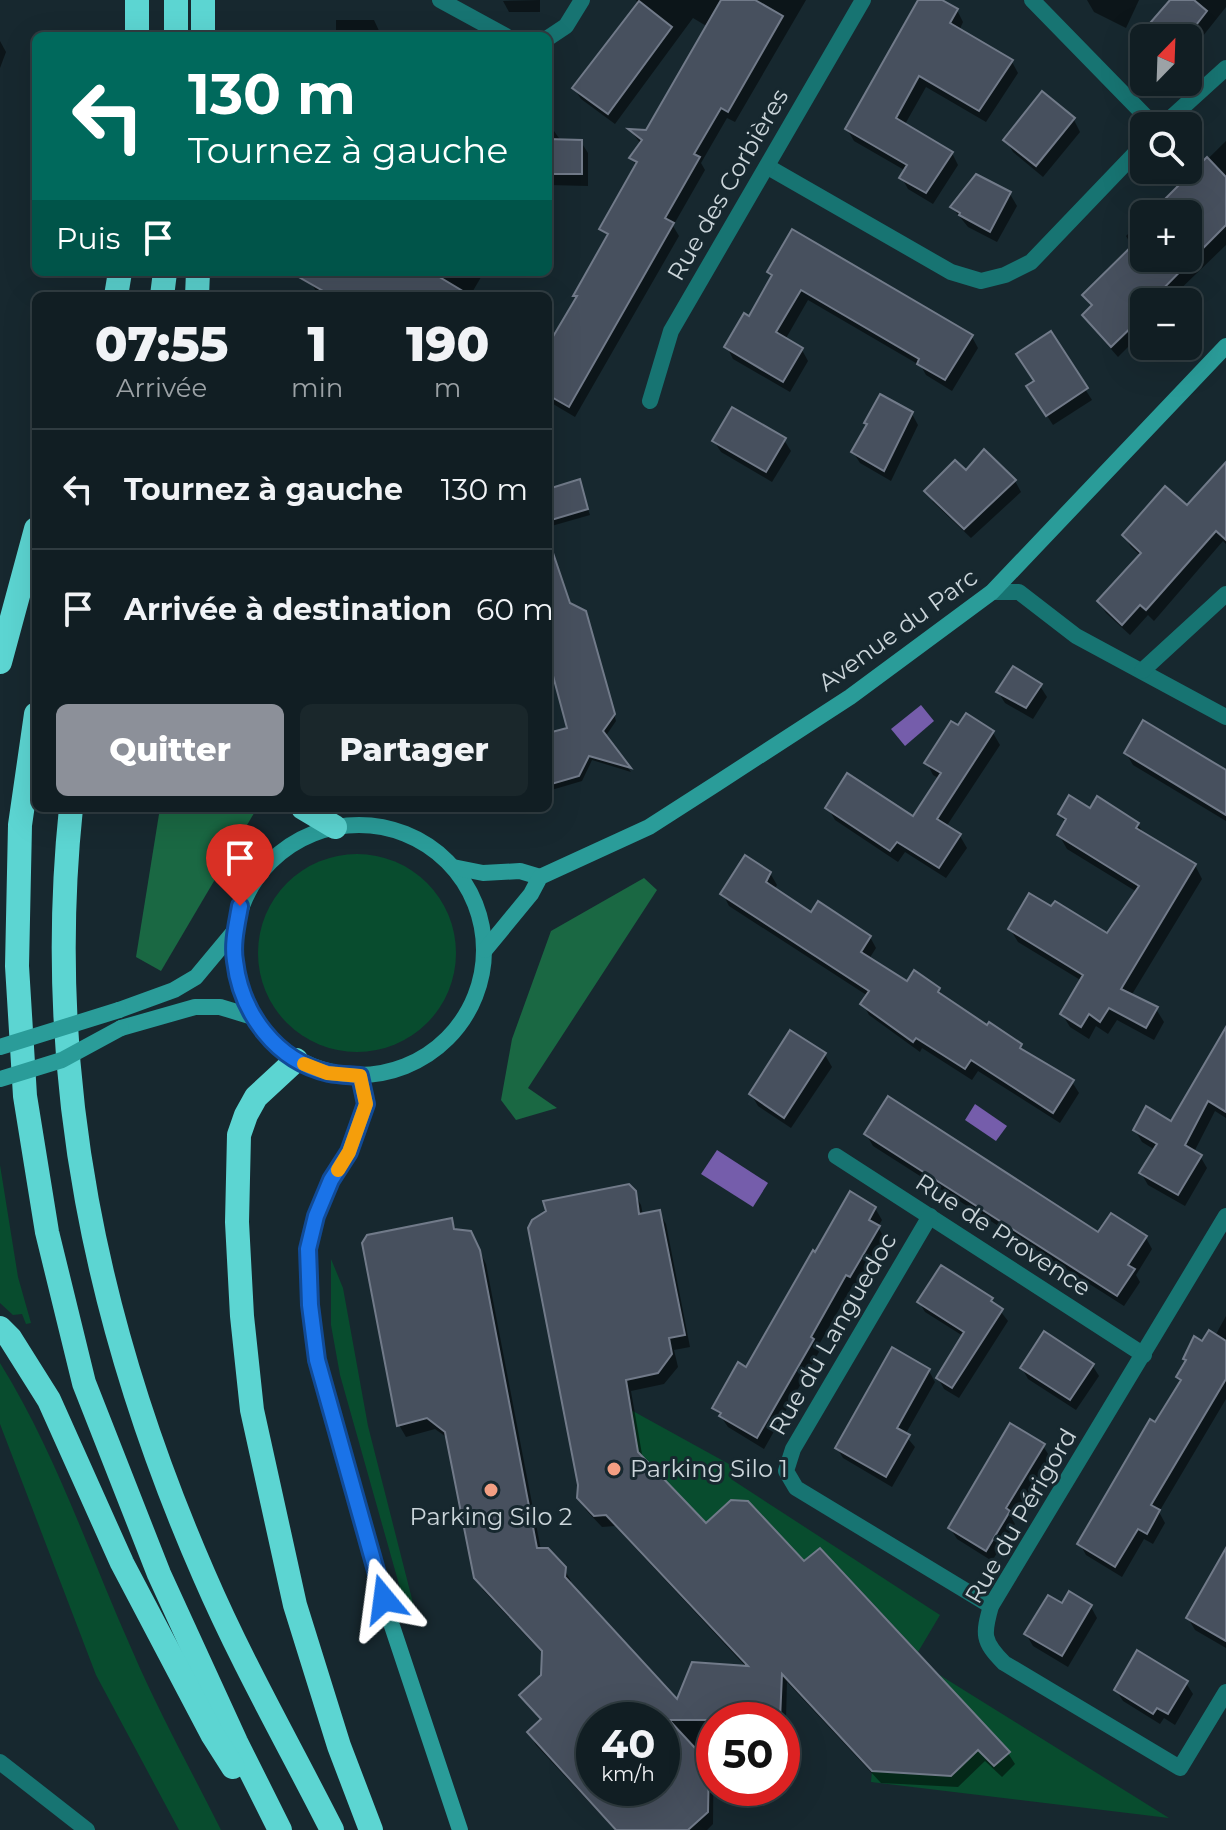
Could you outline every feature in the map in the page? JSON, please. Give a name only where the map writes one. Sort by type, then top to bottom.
[{"type":"highway","points":[[137,0],[137,32]]},
{"type":"highway","points":[[176,0],[176,32]]},
{"type":"highway","points":[[203,0],[203,32]]},
{"type":"highway","points":[[0,662],[32,544]]},
{"type":"highway","points":[[32,742],[20,825],[17,966],[25,1096],[47,1232],[84,1383],[101,1427],[159,1574],[280,1830]]},
{"type":"highway","points":[[71,812],[62,957],[69,1085],[77,1156],[107,1301],[158,1462],[204,1577],[265,1703],[332,1830]]},
{"type":"highway","points":[[310,812],[335,827]]},
{"type":"highway","points":[[296,1060],[256,1097],[239,1135],[237,1222],[242,1316],[252,1410],[295,1605],[339,1746],[371,1830]]},
{"type":"highway","points":[[0,1328],[10,1338],[49,1400],[122,1563],[212,1734],[272,1830]]},
{"type":"main road","name":"Avenue du Parc","points":[[540,877],[649,827],[850,697],[992,592],[1226,346]]},
{"type":"main road","points":[[361,824],[387,828],[423,842],[453,867],[470,892],[481,920],[485,950],[478,991],[459,1026],[430,1054],[396,1071],[360,1076],[327,1073],[296,1060],[263,1033],[239,985],[234,958],[240,906],[262,869],[295,841],[335,827],[361,824]]},
{"type":"main road","points":[[453,867],[483,873],[520,871],[540,877],[531,894],[485,950]]},
{"type":"main road","points":[[0,1047],[174,990],[196,977],[236,929]]},
{"type":"main road","points":[[0,1079],[62,1060],[121,1028],[195,1007],[220,1007],[253,1017]]},
{"type":"main road","points":[[360,1076],[366,1104],[349,1152],[331,1180],[316,1216],[308,1249],[310,1305],[317,1360],[392,1626],[460,1830]]},
{"type":"street","points":[[440,0],[499,32]]},
{"type":"street","points":[[552,35],[566,26],[582,0]]},
{"type":"street","name":"Rue des Corbières","points":[[650,401],[671,331],[863,0]]},
{"type":"street","points":[[1032,0],[1141,112]]},
{"type":"street","points":[[1177,112],[1226,68]]},
{"type":"street","points":[[768,167],[951,272],[981,281],[1005,275],[1031,262],[1130,159]]},
{"type":"street","points":[[992,592],[1019,592],[1076,636],[1226,717]]},
{"type":"street","points":[[1142,671],[1226,594]]},
{"type":"street","name":"Rue de Provence","points":[[836,1156],[1144,1355]]},
{"type":"street","name":"Rue du Languedoc","points":[[930,1216],[793,1449],[786,1471],[796,1488],[991,1606]]},
{"type":"street","name":"Rue du Périgord","points":[[1226,1216],[991,1606],[985,1627],[989,1648],[1004,1663],[1180,1768],[1226,1692]]},
{"type":"street","points":[[0,1762],[87,1830]]},
{"type":"green space","points":[[159,812],[255,812],[161,971],[136,957]]},
{"type":"green space","points":[[357,854],[395,861],[427,883],[449,915],[456,953],[449,991],[427,1023],[395,1045],[357,1052],[319,1045],[287,1023],[265,991],[258,953],[265,915],[287,883],[319,861]]},
{"type":"green space","points":[[644,878],[657,890],[528,1088],[557,1108],[516,1120],[501,1100],[512,1039],[551,931]]},
{"type":"green space","points":[[0,1165],[18,1277],[31,1323],[26,1324],[22,1314],[13,1315],[0,1303]]},
{"type":"green space","points":[[331,1259],[343,1288],[368,1426],[414,1607],[408,1609],[340,1375],[331,1325]]},
{"type":"green space","points":[[0,1363],[38,1432],[142,1673],[221,1830],[179,1830],[96,1675],[0,1424]]},
{"type":"green space","points":[[631,1410],[738,1469],[731,1479],[940,1615],[918,1652],[821,1548],[804,1561],[748,1501],[731,1500],[706,1523],[638,1452]]},
{"type":"green space","points":[[938,1674],[1169,1818],[871,1782],[872,1771],[951,1776],[994,1735]]},
{"type":"shaded area","points":[[921,705],[934,721],[905,746],[891,729]]},
{"type":"shaded area","points":[[975,1104],[1007,1126],[996,1141],[965,1120]]},
{"type":"shaded area","points":[[717,1150],[768,1183],[753,1207],[701,1174]]},
{"type":"building","points":[[721,0],[755,0],[783,16],[728,112],[721,108],[694,154],[700,157],[665,218],[674,223],[569,407],[552,397],[552,338],[608,234],[599,229],[637,162],[629,158],[642,140],[628,129],[646,130]]},
{"type":"building","points":[[918,0],[942,0],[958,9],[950,23],[1013,60],[979,111],[919,76],[896,118],[953,152],[926,193],[899,178],[907,165],[845,129]]},
{"type":"building","points":[[1170,0],[1194,0],[1207,11],[1197,24],[1149,24]]},
{"type":"building","points":[[639,1],[672,27],[608,114],[572,88]]},
{"type":"building","points":[[1042,91],[1075,118],[1036,166],[1003,140]]},
{"type":"building","points":[[552,139],[582,140],[582,174],[552,174]]},
{"type":"building","points":[[1207,157],[1226,177],[1226,225],[1202,249],[1202,200],[1164,200],[1180,184],[1202,184],[1202,162]]},
{"type":"building","points":[[976,174],[1011,192],[990,232],[950,207]]},
{"type":"building","points":[[792,229],[973,335],[945,380],[917,364],[919,359],[801,290],[776,332],[803,348],[783,382],[724,347],[744,313],[749,316],[772,275],[767,272]]},
{"type":"building","points":[[1130,248],[1130,272],[1180,272],[1164,288],[1130,288],[1130,329],[1111,347],[1082,315],[1092,305],[1082,295]]},
{"type":"building","points":[[297,276],[438,276],[464,292],[325,292]]},
{"type":"building","points":[[1051,331],[1088,388],[1046,416],[1026,386],[1034,381],[1016,354]]},
{"type":"building","points":[[880,394],[913,412],[884,471],[851,452]]},
{"type":"building","points":[[732,407],[786,438],[766,472],[712,441]]},
{"type":"building","points":[[984,449],[1016,480],[964,529],[924,491],[955,460],[966,470]]},
{"type":"building","points":[[1226,462],[1226,540],[1216,531],[1146,610],[1140,605],[1122,625],[1097,601],[1141,553],[1122,535],[1165,486],[1187,505]]},
{"type":"building","points":[[580,479],[588,509],[552,520],[552,488]]},
{"type":"building","points":[[552,550],[570,603],[586,611],[615,714],[603,731],[631,768],[589,756],[579,776],[552,784],[552,732],[567,728],[552,672]]},
{"type":"building","points":[[1013,666],[1042,684],[1026,708],[996,692]]},
{"type":"building","points":[[966,713],[994,731],[937,819],[961,834],[939,868],[897,842],[890,851],[825,808],[847,773],[913,816],[941,773],[924,763],[951,721],[958,725]]},
{"type":"building","points":[[1143,720],[1226,770],[1226,815],[1124,753]]},
{"type":"building","points":[[1069,795],[1090,808],[1097,796],[1139,823],[1136,828],[1196,864],[1121,989],[1158,1007],[1146,1028],[1109,1008],[1100,1022],[1089,1014],[1081,1027],[1060,1014],[1083,975],[1008,929],[1029,893],[1051,906],[1055,901],[1107,933],[1139,886],[1057,835],[1066,819],[1058,814]]},
{"type":"building","points":[[745,855],[771,872],[766,882],[811,912],[818,901],[871,936],[861,952],[907,981],[914,970],[940,988],[938,992],[987,1025],[989,1022],[1022,1044],[1020,1048],[1074,1080],[1053,1113],[971,1060],[965,1069],[916,1038],[913,1042],[860,1004],[869,991],[720,894]]},
{"type":"building","points":[[1226,1027],[1226,1112],[1208,1101],[1185,1145],[1202,1155],[1178,1195],[1139,1173],[1157,1144],[1133,1130],[1146,1106],[1171,1121]]},
{"type":"building","points":[[790,1030],[826,1053],[784,1118],[749,1094]]},
{"type":"building","points":[[888,1096],[1098,1232],[1111,1213],[1147,1236],[1128,1265],[1135,1269],[1117,1296],[864,1134]]},
{"type":"building","points":[[629,1184],[636,1191],[639,1214],[660,1210],[685,1335],[669,1338],[672,1354],[658,1373],[626,1380],[638,1452],[706,1523],[731,1500],[748,1501],[804,1561],[820,1548],[1010,1752],[994,1766],[978,1750],[951,1776],[872,1771],[782,1674],[781,1702],[696,1702],[696,1720],[680,1720],[680,1702],[576,1702],[576,1786],[527,1732],[541,1719],[519,1695],[541,1675],[542,1651],[474,1578],[445,1432],[427,1418],[397,1426],[362,1243],[367,1235],[452,1218],[454,1229],[471,1231],[480,1250],[537,1548],[548,1548],[566,1567],[565,1577],[677,1699],[692,1662],[748,1666],[606,1515],[594,1516],[577,1498],[578,1485],[528,1228],[532,1220],[546,1211],[543,1201]]},
{"type":"building","points":[[850,1191],[876,1207],[869,1220],[880,1226],[850,1277],[846,1275],[811,1337],[814,1339],[757,1438],[719,1416],[721,1413],[712,1408],[738,1362],[746,1367]]},
{"type":"building","points":[[941,1265],[993,1298],[991,1301],[1003,1309],[952,1388],[936,1378],[964,1332],[917,1302]]},
{"type":"building","points":[[1209,1330],[1226,1341],[1226,1379],[1151,1505],[1160,1510],[1147,1534],[1138,1529],[1115,1567],[1077,1544],[1150,1419],[1155,1422],[1181,1380],[1176,1377],[1194,1336],[1202,1341]]},
{"type":"building","points":[[1044,1331],[1094,1364],[1070,1400],[1020,1368]]},
{"type":"building","points":[[892,1347],[930,1369],[897,1428],[910,1435],[886,1477],[835,1448]]},
{"type":"building","points":[[1010,1423],[1045,1444],[1006,1508],[1010,1511],[986,1551],[948,1528]]},
{"type":"building","points":[[1226,1548],[1226,1641],[1186,1618]]},
{"type":"building","points":[[1069,1591],[1092,1605],[1062,1656],[1024,1634],[1048,1595],[1062,1603]]},
{"type":"building","points":[[1137,1650],[1188,1681],[1168,1714],[1157,1708],[1153,1714],[1114,1690]]},
{"type":"building","points":[[680,1732],[696,1749],[696,1806],[708,1806],[708,1812],[688,1830],[616,1830],[594,1806],[680,1806]]},
{"type":"slow traffic","points":[[304,1064],[327,1073],[360,1076],[366,1104],[349,1152],[338,1170]]},
{"type":"place","name":"Parking Silo 1","points":[[614,1469]]},
{"type":"place","name":"Parking Silo 2","points":[[491,1490]]},
{"type":"route","points":[[240,906],[234,958],[245,1002],[263,1033],[296,1060],[327,1073],[360,1076],[366,1104],[349,1152],[331,1180],[316,1216],[308,1249],[310,1305],[317,1360],[384,1599]]}]
